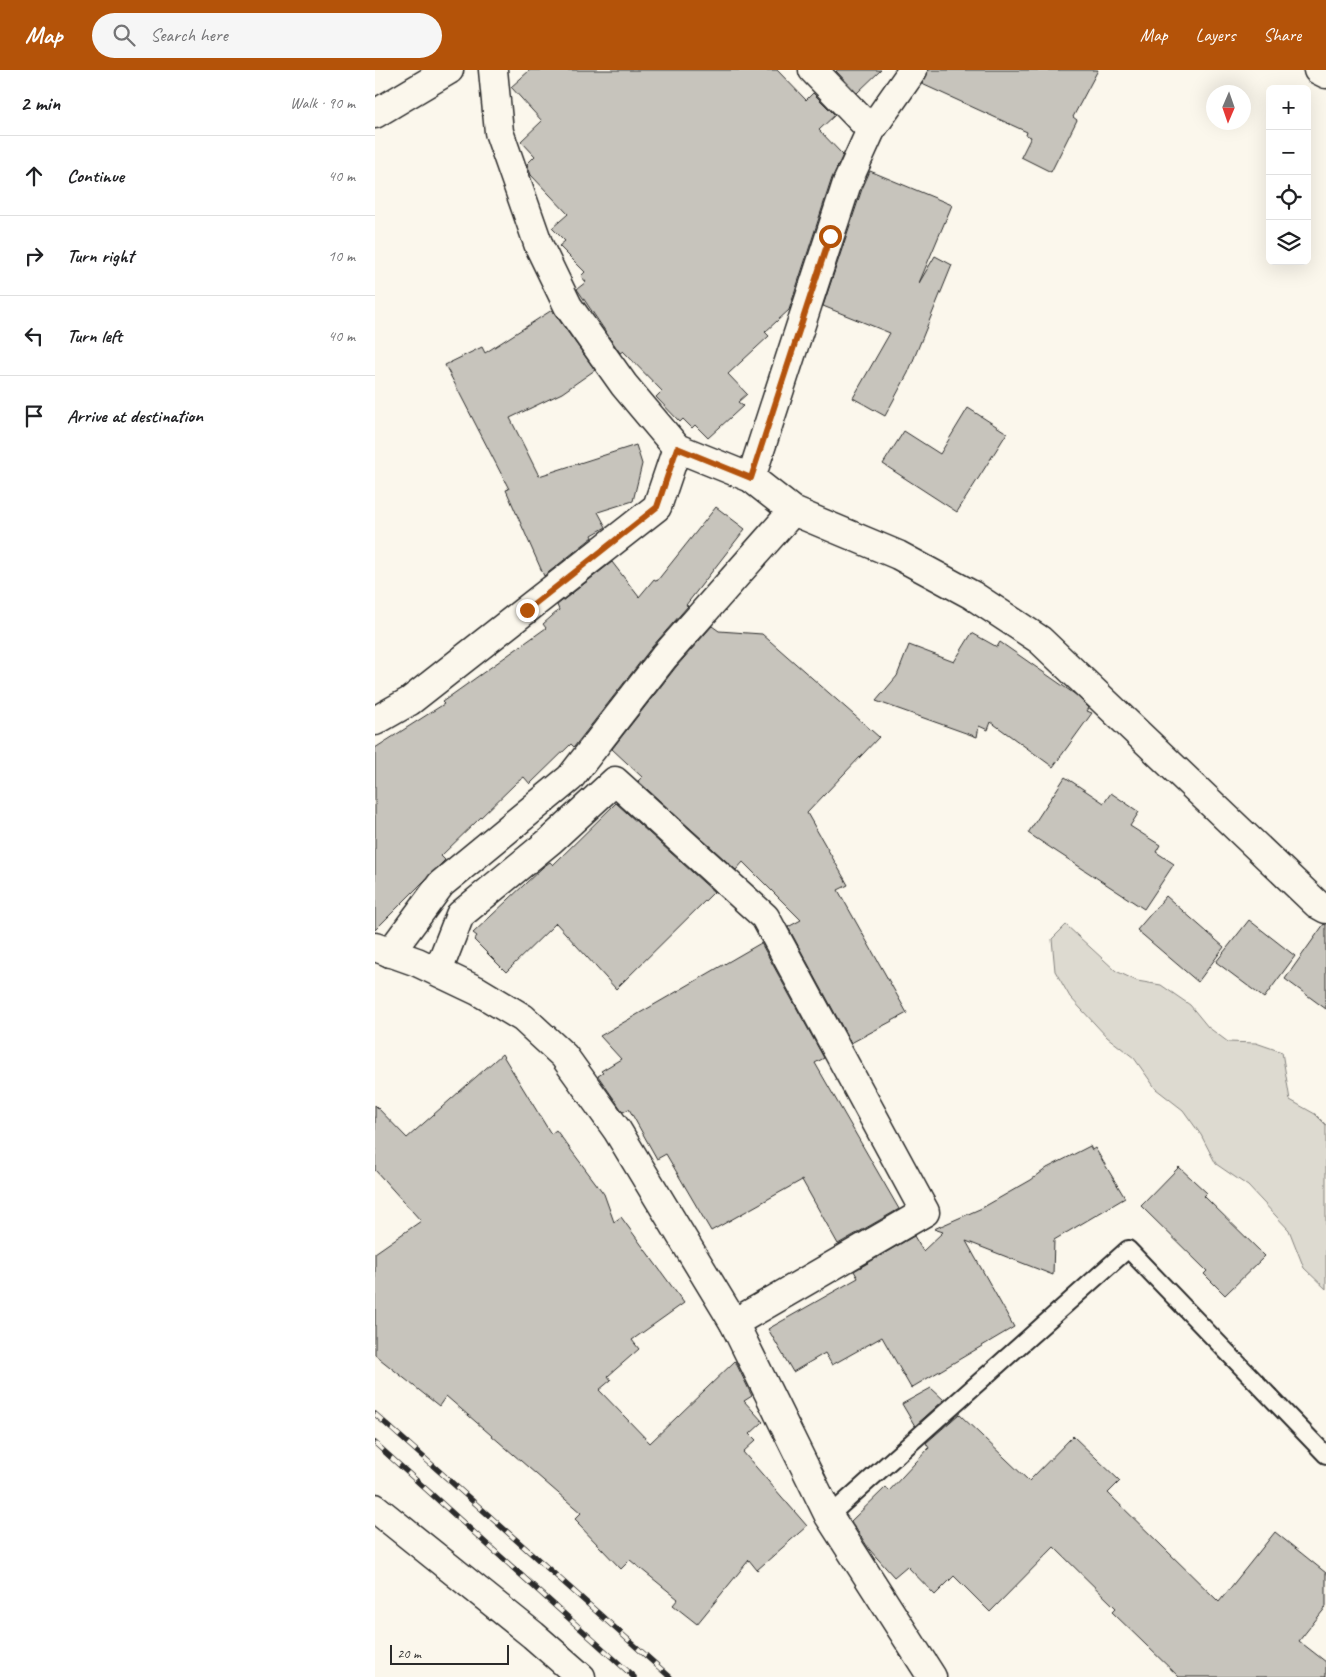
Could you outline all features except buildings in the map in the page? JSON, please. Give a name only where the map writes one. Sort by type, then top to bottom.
[{"type":"street","points":[[375,114],[449,70]]},
{"type":"street","points":[[493,70],[499,132],[539,246],[568,306],[624,385],[677,448],[751,478],[793,511],[898,555],[972,595],[1040,640],[1317,904],[1326,909]]},
{"type":"street","points":[[813,70],[871,130]]},
{"type":"street","points":[[751,478],[847,183],[871,130],[913,70]]},
{"type":"street","points":[[1318,70],[1326,74]]},
{"type":"street","points":[[375,721],[410,701],[657,507],[677,448]]},
{"type":"street","points":[[793,511],[664,657],[570,778],[441,884],[382,950],[438,971],[478,991],[523,1018],[564,1056],[617,1130],[734,1323],[829,1516],[932,1677]]},
{"type":"street","points":[[438,971],[461,915],[550,841],[615,781],[765,917],[925,1212],[734,1323]]},
{"type":"street","points":[[375,1508],[533,1635],[581,1677]]},
{"type":"lane","points":[[829,1516],[1128,1249],[1326,1455]]},
{"type":"shaded area","points":[[1066,925],[1116,971],[1137,981],[1161,985],[1190,1005],[1208,1027],[1228,1042],[1256,1043],[1282,1052],[1290,1100],[1315,1114],[1326,1125],[1326,1289],[1304,1268],[1289,1230],[1248,1186],[1216,1164],[1201,1135],[1183,1110],[1156,1089],[1134,1058],[1107,1037],[1070,997],[1055,971],[1052,939]]},
{"type":"railway","points":[[375,1414],[670,1677]]},
{"type":"railway","points":[[375,1443],[634,1677]]},
{"type":"route","points":[[527,610],[657,507],[677,448],[751,478],[830,236]]}]
